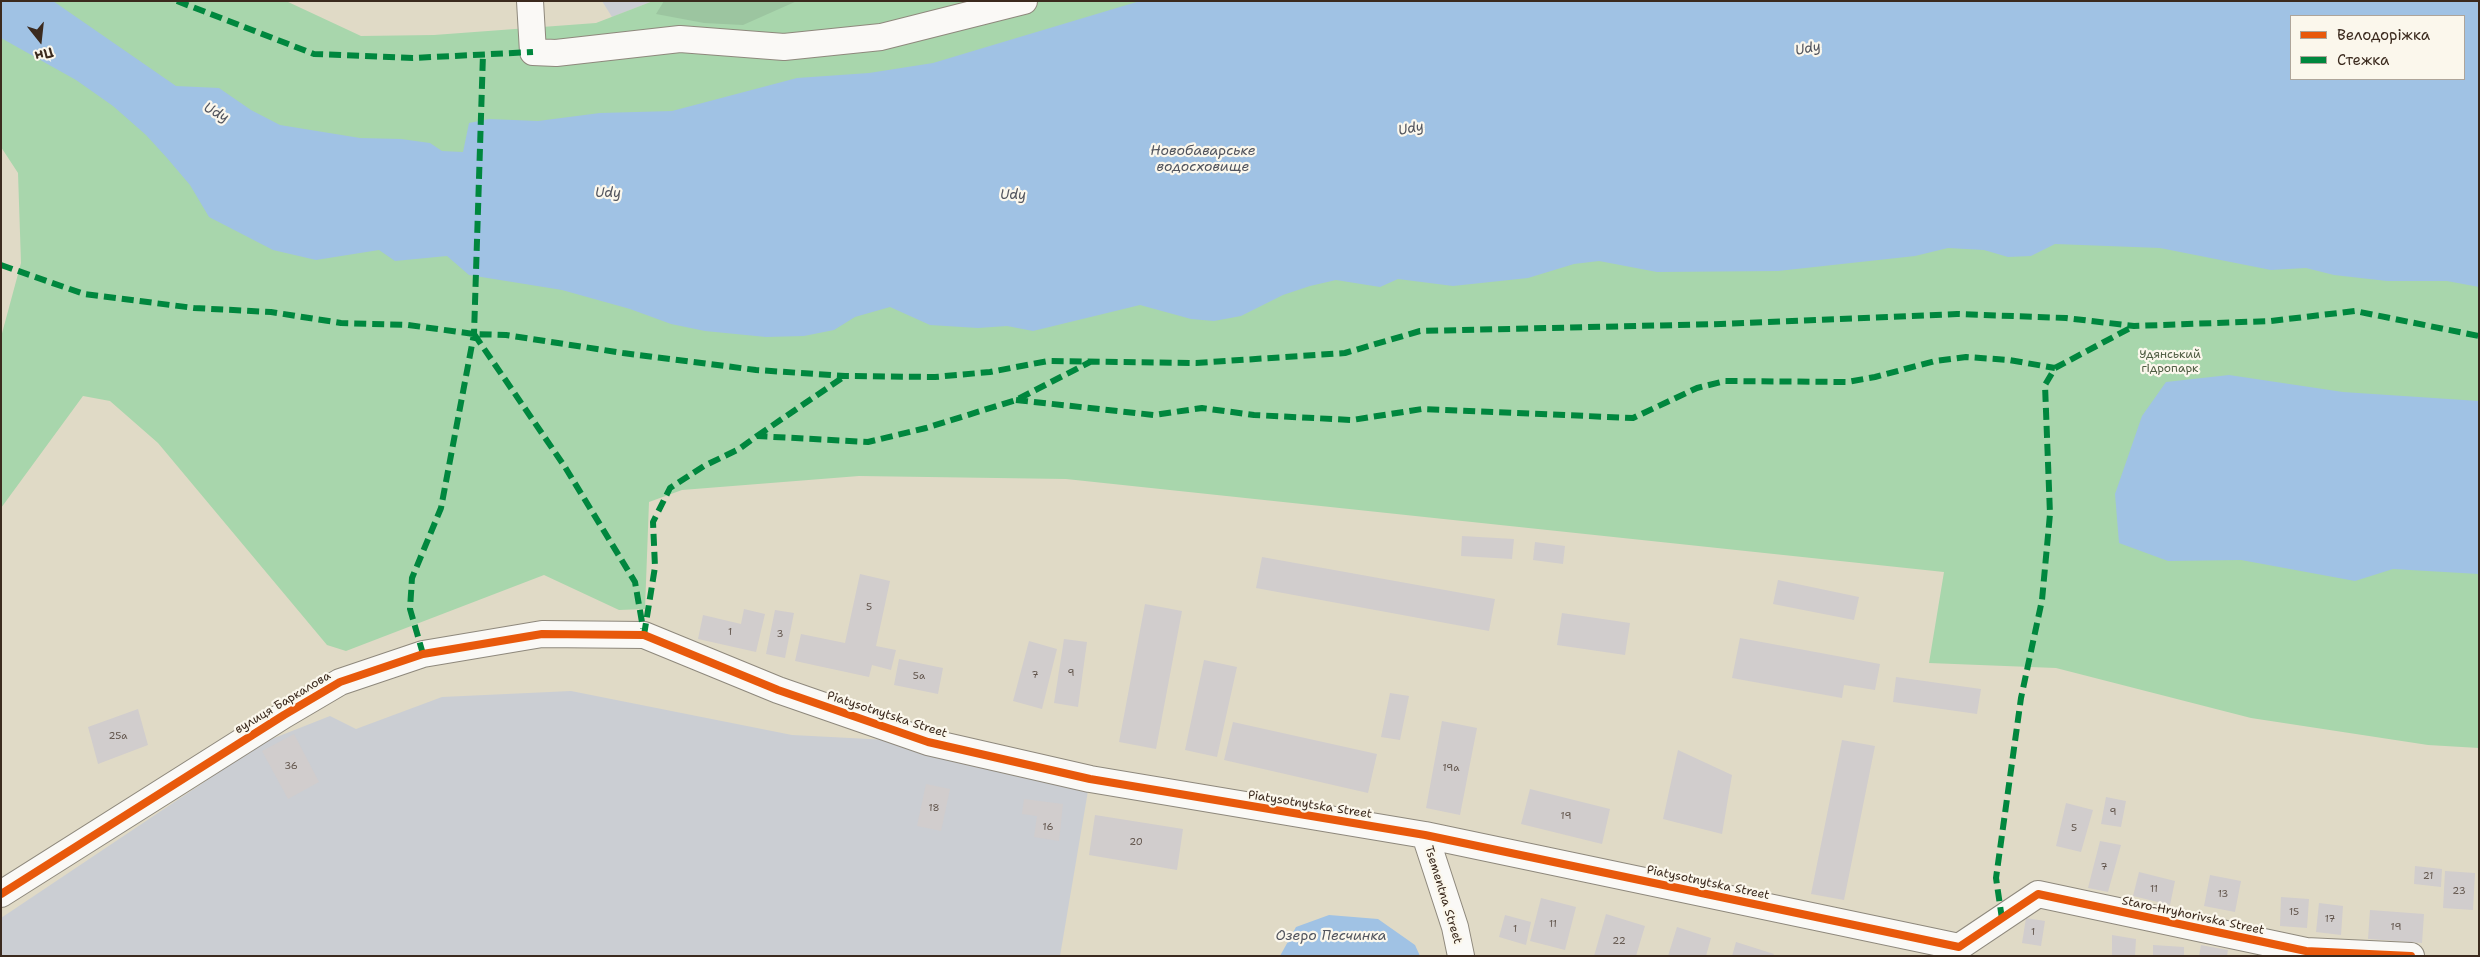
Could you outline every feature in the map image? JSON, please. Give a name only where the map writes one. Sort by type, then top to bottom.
[{"type":"street","points":[[529,3],[533,52],[556,53],[680,39],[784,47],[881,36],[1024,1]]},
{"type":"street","name":"вулиця Баркалова","points":[[1,894],[284,715],[340,682],[423,654],[542,634],[644,635]]},
{"type":"street","name":"Piatysotnytska Street","points":[[644,635],[778,690],[928,742],[1090,780],[1425,835],[1959,947],[1980,944]]},
{"type":"street","name":"Tsementna Street","points":[[1425,835],[1455,927],[1461,956]]},
{"type":"street","name":"Staro-Hryhorivska Street","points":[[1980,944],[2038,894],[2306,951],[2411,956]]},
{"type":"shaded area","points":[[602,1],[653,1],[612,17]]},
{"type":"shaded area","points":[[571,691],[792,735],[928,742],[1090,779],[1060,956],[1,956],[1,918],[264,742],[330,716],[356,729],[442,697]]},
{"type":"green space","name":"Удянський гідропарк","points":[[1,1],[286,1],[361,36],[434,35],[596,23],[653,1],[2479,1],[2479,748],[2428,745],[2251,718],[2056,668],[1929,663],[1944,572],[1066,479],[859,476],[682,490],[649,502],[645,609],[619,610],[544,575],[346,651],[327,645],[158,443],[110,401],[83,396],[1,508],[1,337],[21,263],[18,173],[1,147]]},
{"type":"green space","points":[[664,1],[797,1],[743,25],[704,23],[656,14]]},
{"type":"water","name":"Новобаварське водосховище","points":[[1,1],[53,1],[176,86],[219,88],[251,110],[280,125],[360,138],[401,139],[430,143],[442,151],[463,152],[469,123],[489,119],[538,121],[600,113],[672,111],[797,78],[869,73],[933,63],[1140,1],[2479,1],[2479,287],[2447,281],[2387,281],[2334,275],[2306,268],[2271,270],[2160,248],[2055,244],[2031,256],[2008,257],[1984,250],[1948,248],[1915,256],[1778,271],[1657,272],[1599,261],[1574,264],[1528,278],[1453,286],[1398,279],[1380,287],[1336,280],[1283,295],[1241,316],[1214,321],[1191,319],[1140,305],[1033,331],[1007,326],[978,328],[930,325],[890,307],[855,317],[834,330],[804,336],[766,337],[705,331],[671,324],[630,309],[562,290],[469,275],[447,256],[395,261],[379,250],[316,260],[273,250],[209,217],[190,185],[146,135],[113,106],[76,80],[1,38]]},
{"type":"water","points":[[2229,375],[2343,392],[2479,401],[2479,574],[2393,569],[2355,581],[2241,560],[2168,561],[2119,543],[2115,494],[2142,416],[2166,382]]},
{"type":"water","name":"Озеро Песчинка","points":[[1329,915],[1378,919],[1415,945],[1420,956],[1280,956],[1296,927]]},
{"type":"building","points":[[1462,536],[1514,539],[1512,559],[1461,556]]},
{"type":"building","points":[[1535,542],[1565,546],[1563,564],[1533,560]]},
{"type":"building","points":[[1262,557],[1495,599],[1489,631],[1256,588]]},
{"type":"building","points":[[860,574],[890,581],[876,646],[896,650],[891,670],[872,665],[869,677],[795,661],[801,634],[845,643]]},
{"type":"building","points":[[1778,580],[1859,597],[1854,620],[1773,604]]},
{"type":"building","points":[[1145,604],[1182,611],[1156,749],[1119,742]]},
{"type":"building","points":[[744,609],[765,614],[756,652],[698,639],[703,615],[741,624]]},
{"type":"building","points":[[775,610],[794,613],[785,658],[766,654]]},
{"type":"building","points":[[1562,613],[1630,623],[1625,655],[1557,645]]},
{"type":"building","points":[[1740,638],[1880,664],[1875,690],[1844,685],[1842,698],[1732,678]]},
{"type":"building","points":[[1064,639],[1087,642],[1078,707],[1054,703]]},
{"type":"building","points":[[1029,641],[1057,649],[1042,709],[1013,701]]},
{"type":"building","points":[[899,659],[943,668],[938,694],[894,685]]},
{"type":"building","points":[[1204,660],[1237,667],[1217,757],[1185,750]]},
{"type":"building","points":[[1896,677],[1981,689],[1977,714],[1893,702]]},
{"type":"building","points":[[1390,693],[1409,696],[1400,740],[1381,737]]},
{"type":"building","points":[[138,709],[148,745],[98,764],[88,727]]},
{"type":"building","points":[[1442,721],[1477,728],[1460,815],[1426,808]]},
{"type":"building","points":[[1233,722],[1377,754],[1368,793],[1224,760]]},
{"type":"building","points":[[294,734],[319,782],[288,799],[262,751]]},
{"type":"building","points":[[1842,740],[1875,746],[1844,900],[1811,894]]},
{"type":"building","points":[[1678,750],[1732,775],[1722,834],[1663,819]]},
{"type":"building","points":[[926,784],[950,789],[941,831],[917,826]]},
{"type":"building","points":[[1530,789],[1610,809],[1602,844],[1521,824]]},
{"type":"building","points":[[2106,797],[2126,801],[2121,827],[2101,824]]},
{"type":"building","points":[[1024,799],[1063,804],[1059,841],[1034,837],[1037,816],[1022,814]]},
{"type":"building","points":[[2066,803],[2093,810],[2081,852],[2056,846]]},
{"type":"building","points":[[1095,815],[1183,829],[1177,870],[1089,855]]},
{"type":"building","points":[[2100,841],[2121,845],[2108,892],[2088,888]]},
{"type":"building","points":[[2415,866],[2442,869],[2441,887],[2414,884]]},
{"type":"building","points":[[2445,871],[2475,873],[2473,910],[2443,908]]},
{"type":"building","points":[[2139,872],[2175,881],[2170,905],[2133,896]]},
{"type":"building","points":[[2210,875],[2241,881],[2235,912],[2204,906]]},
{"type":"building","points":[[2281,897],[2309,899],[2307,928],[2280,926]]},
{"type":"building","points":[[1541,898],[1576,907],[1565,950],[1530,941]]},
{"type":"building","points":[[2319,903],[2343,906],[2341,935],[2316,932]]},
{"type":"building","points":[[2370,910],[2424,914],[2422,943],[2368,939]]},
{"type":"building","points":[[1606,914],[1645,926],[1636,956],[1594,956]]},
{"type":"building","points":[[1505,915],[1531,922],[1526,945],[1499,937]]},
{"type":"building","points":[[2026,918],[2045,921],[2041,946],[2022,943]]},
{"type":"building","points":[[1677,927],[1711,938],[1706,956],[1668,956]]},
{"type":"building","points":[[2112,935],[2136,939],[2135,956],[2112,956]]},
{"type":"building","points":[[1736,942],[1774,954],[1773,956],[1732,956]]},
{"type":"building","points":[[2153,945],[2184,947],[2184,956],[2153,956]]},
{"type":"building","points":[[2201,945],[2228,950],[2227,956],[2199,956]]},
{"type":"marked path","points":[[177,1],[314,54],[413,58],[533,52]]},
{"type":"marked path","points":[[423,654],[410,609],[412,578],[441,508],[474,334],[483,54]]},
{"type":"marked path","points":[[1,265],[84,294],[194,308],[271,312],[341,323],[408,325],[474,334],[506,335],[623,353],[756,370],[845,376],[935,377],[990,372],[1048,361],[1196,363],[1345,353],[1420,331],[1721,324],[1957,314],[2066,318],[2134,326],[2271,321],[2355,311],[2479,336]]},
{"type":"marked path","points":[[2002,919],[1996,878],[2021,698],[2042,600],[2050,514],[2045,385],[2055,368],[2134,326]]},
{"type":"marked path","points":[[474,334],[565,467],[635,582],[643,628]]},
{"type":"marked path","points":[[1016,400],[1154,415],[1202,408],[1254,415],[1352,420],[1422,409],[1633,418],[1697,388],[1725,381],[1847,382],[1875,377],[1935,361],[1966,357],[2009,360],[2055,368]]},
{"type":"marked path","points":[[644,635],[655,567],[653,522],[670,488],[704,466],[739,449],[757,436],[868,442],[926,428],[1016,400],[1090,362]]},
{"type":"marked path","points":[[757,436],[845,376]]},
{"type":"cycle path","points":[[1,894],[284,715],[340,682],[423,654],[542,634],[644,635],[778,690],[928,742],[1090,779],[1425,835],[1959,947],[2038,894],[2306,951],[2411,956]]},
{"type":"water label","name":"Udy","points":[[1808,49]]},
{"type":"water label","name":"Udy","points":[[216,113]]},
{"type":"water label","name":"Udy","points":[[1411,129]]},
{"type":"water label","name":"Udy","points":[[608,193]]},
{"type":"water label","name":"Udy","points":[[1013,195]]}]
